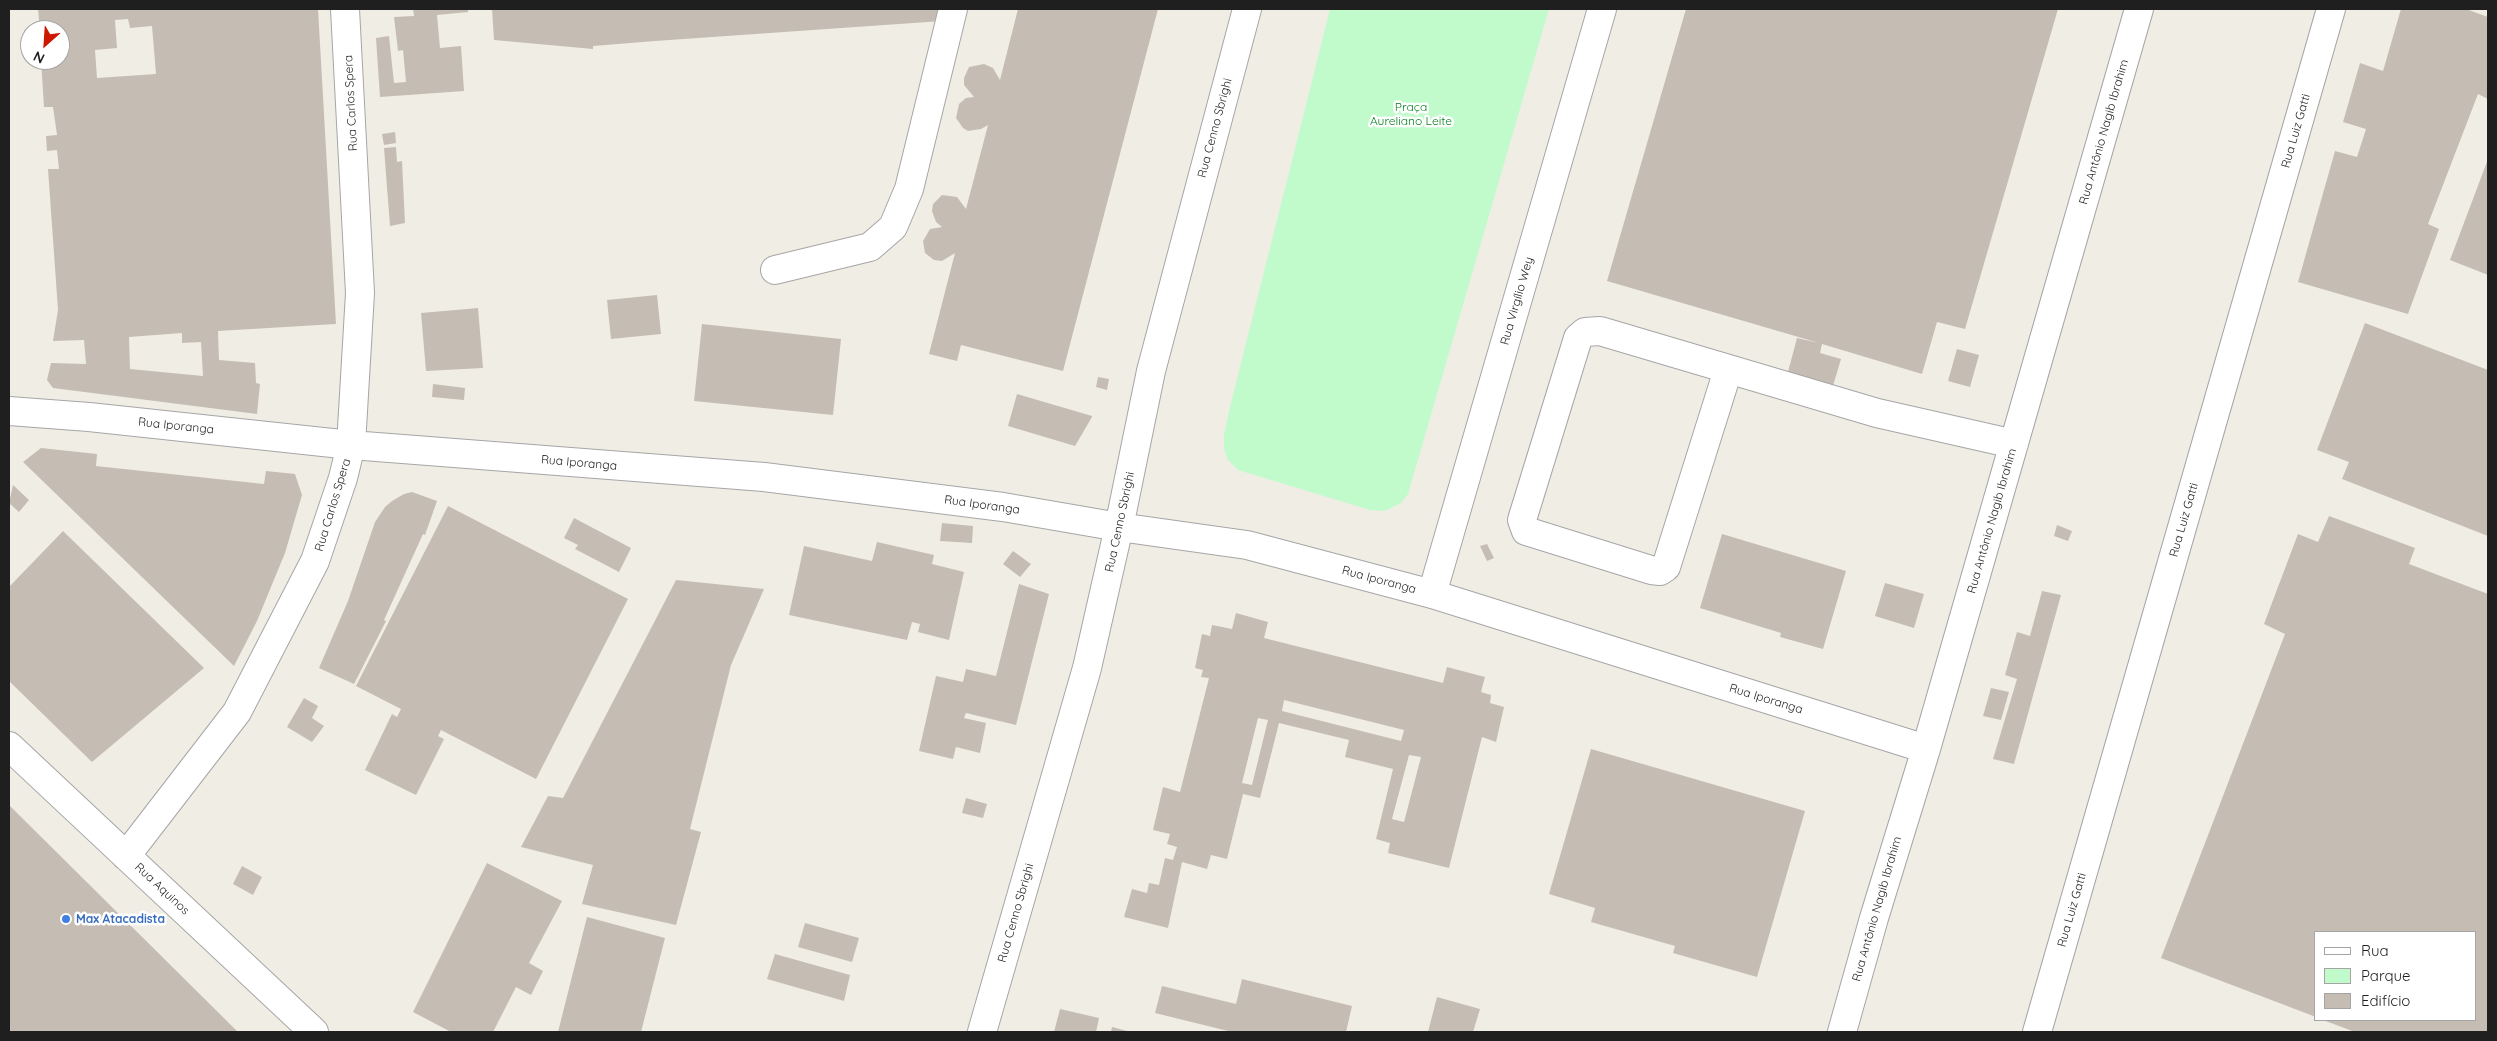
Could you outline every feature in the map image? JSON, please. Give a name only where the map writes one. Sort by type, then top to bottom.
[{"type":"street","name":"Rua Carlos Spera","points":[[126,856],[237,712],[315,561],[343,478],[351,444],[360,292],[345,9]]},
{"type":"street","points":[[775,270],[870,247],[893,227],[909,189],[953,9]]},
{"type":"street","name":"Rua Cenno Sbrighi","points":[[982,1032],[1087,668],[1119,527],[1151,371],[1247,9]]},
{"type":"street","name":"Rua Virgílio Wey","points":[[1432,594],[1602,9]]},
{"type":"street","name":"Rua Antônio Nagib Ibrahim","points":[[1842,1032],[2140,9]]},
{"type":"street","name":"Rua Luiz Gatti","points":[[2037,1032],[2331,9]]},
{"type":"street","points":[[1728,370],[1666,567],[1660,571],[1651,570],[1526,530],[1522,520],[1578,338],[1586,332],[1600,331],[1876,414],[2014,444]]},
{"type":"street","name":"Rua Iporanga","points":[[9,411],[89,417],[351,444],[764,478],[1003,507],[1119,527],[1247,545],[1432,594],[1926,749]]},
{"type":"street","name":"Rua Aquinos","points":[[9,746],[314,1032]]},
{"type":"green space","name":"Praça Aureliano Leite","points":[[1330,9],[1549,9],[1408,494],[1401,503],[1385,511],[1370,510],[1238,470],[1228,460],[1224,449],[1224,435],[1230,407]]},
{"type":"building","points":[[38,9],[318,9],[336,324],[218,331],[219,360],[255,363],[256,383],[260,384],[257,414],[53,388],[47,380],[51,363],[86,364],[84,340],[53,341],[58,310],[48,169],[59,169],[57,150],[47,151],[46,136],[57,135],[53,107],[44,107],[42,70],[70,70],[70,20],[39,20]],"holes":[[[128,19],[130,28],[152,26],[156,74],[97,78],[95,50],[117,48],[115,20]],[[182,333],[182,343],[201,342],[203,376],[130,369],[129,337]]]},
{"type":"building","points":[[413,9],[468,9],[468,12],[437,15],[440,48],[461,46],[464,91],[380,97],[376,38],[389,36],[394,83],[406,82],[403,50],[398,51],[394,17],[414,16]]},
{"type":"building","points":[[492,9],[941,9],[942,21],[655,41],[593,46],[593,49],[494,40]]},
{"type":"building","points":[[1018,9],[1158,9],[1063,371],[961,345],[957,361],[929,354],[955,253],[942,261],[934,260],[925,253],[923,241],[930,229],[942,227],[936,222],[932,211],[933,204],[942,195],[957,197],[966,209],[988,125],[981,129],[968,131],[963,128],[956,118],[959,104],[966,98],[974,97],[964,85],[964,78],[969,67],[984,64],[993,68],[1000,80]]},
{"type":"building","points":[[1686,9],[2058,9],[1965,329],[1937,322],[1922,374],[1822,344],[1820,353],[1841,359],[1829,399],[1785,383],[1797,338],[1819,343],[1607,281]]},
{"type":"building","points":[[2401,9],[2466,9],[2488,17],[2488,99],[2478,94],[2428,224],[2439,229],[2408,314],[2298,282],[2335,151],[2357,157],[2366,129],[2343,122],[2360,63],[2383,71]]},
{"type":"building","points":[[395,132],[396,143],[384,145],[382,134]]},
{"type":"building","points":[[396,147],[397,162],[402,161],[405,223],[390,226],[384,148]]},
{"type":"building","points":[[2488,159],[2488,275],[2450,260]]},
{"type":"building","points":[[657,295],[661,334],[611,339],[607,300]]},
{"type":"building","points":[[478,308],[483,368],[426,371],[421,313]]},
{"type":"building","points":[[2365,323],[2488,370],[2488,536],[2342,479],[2349,462],[2317,450]]},
{"type":"building","points":[[702,324],[841,339],[833,415],[694,401]]},
{"type":"building","points":[[1957,349],[1979,355],[1970,387],[1948,381]]},
{"type":"building","points":[[1098,377],[1109,379],[1107,390],[1096,387]]},
{"type":"building","points":[[433,384],[465,388],[464,400],[432,397]]},
{"type":"building","points":[[1017,394],[1092,417],[1075,446],[1008,426]]},
{"type":"building","points":[[41,448],[97,454],[96,466],[264,484],[266,471],[295,474],[302,495],[285,553],[257,621],[234,666],[23,462]]},
{"type":"building","points":[[13,485],[29,500],[19,512],[9,503]]},
{"type":"building","points":[[412,492],[437,501],[425,535],[423,534],[384,620],[386,621],[354,684],[319,668],[348,601],[375,522],[385,507],[392,501]]},
{"type":"building","points":[[448,506],[628,599],[536,779],[441,730],[438,736],[444,739],[416,795],[365,770],[392,714],[397,717],[401,709],[356,686]]},
{"type":"building","points":[[2329,516],[2415,548],[2409,564],[2488,594],[2488,1032],[2355,1032],[2326,1021],[2477,1021],[2477,931],[2314,931],[2314,1016],[2161,958],[2285,634],[2264,624],[2298,534],[2318,542]]},
{"type":"building","points":[[574,518],[631,548],[619,572],[575,549],[578,545],[564,538]]},
{"type":"building","points":[[942,523],[973,526],[972,543],[940,541]]},
{"type":"building","points":[[2057,525],[2072,531],[2068,541],[2054,536]]},
{"type":"building","points":[[63,531],[204,668],[92,762],[9,681],[9,587]]},
{"type":"building","points":[[1722,534],[1846,571],[1823,649],[1780,637],[1781,633],[1700,608]]},
{"type":"building","points":[[877,542],[934,555],[932,564],[964,572],[949,640],[918,632],[920,624],[912,622],[907,640],[789,615],[804,546],[872,561]]},
{"type":"building","points":[[1487,544],[1494,558],[1487,561],[1480,546]]},
{"type":"building","points":[[1013,551],[1031,564],[1020,577],[1003,564]]},
{"type":"building","points":[[676,580],[764,589],[731,665],[690,829],[701,832],[676,925],[582,904],[593,865],[521,847],[548,796],[563,798]]},
{"type":"building","points":[[1885,583],[1924,594],[1914,628],[1875,616]]},
{"type":"building","points":[[1019,584],[1049,594],[1016,725],[966,713],[964,718],[986,723],[980,753],[956,747],[953,759],[919,751],[936,676],[963,682],[966,669],[996,676]]},
{"type":"building","points":[[2042,591],[2061,595],[2014,764],[1993,759],[2017,679],[2005,675],[2017,632],[2030,636]]},
{"type":"building","points":[[1236,613],[1268,622],[1264,638],[1443,683],[1447,667],[1485,677],[1481,692],[1491,695],[1490,703],[1504,707],[1496,742],[1482,737],[1449,868],[1388,853],[1390,843],[1376,839],[1393,769],[1345,757],[1349,740],[1279,723],[1260,798],[1243,794],[1227,859],[1211,855],[1207,869],[1182,862],[1168,928],[1124,917],[1132,889],[1147,893],[1149,883],[1159,885],[1165,858],[1173,860],[1177,847],[1167,844],[1170,834],[1153,830],[1163,787],[1180,792],[1209,678],[1201,677],[1203,670],[1195,668],[1202,634],[1210,636],[1212,625],[1232,629]],"holes":[[[1284,700],[1404,730],[1401,741],[1282,711]],[[1258,718],[1268,720],[1252,785],[1242,783]],[[1409,755],[1421,757],[1404,822],[1392,819]]]},
{"type":"building","points":[[1991,688],[2009,692],[2001,720],[1983,716]]},
{"type":"building","points":[[304,698],[318,706],[312,718],[324,726],[312,742],[287,727]]},
{"type":"building","points":[[1591,749],[1805,811],[1757,977],[1673,953],[1675,946],[1591,922],[1595,908],[1549,894]]},
{"type":"building","points":[[966,798],[987,804],[983,818],[962,813]]},
{"type":"building","name":"Max Atacadista","points":[[9,805],[238,1032],[9,1032]]},
{"type":"building","points":[[487,863],[562,901],[529,963],[543,971],[531,995],[516,987],[493,1032],[451,1032],[413,1012]]},
{"type":"building","points":[[242,866],[262,877],[253,895],[233,884]]},
{"type":"building","points":[[587,917],[665,938],[641,1032],[558,1032]]},
{"type":"building","points":[[805,923],[859,938],[852,962],[798,947]]},
{"type":"building","points":[[775,954],[850,975],[844,1001],[767,979]]},
{"type":"building","points":[[1242,979],[1352,1006],[1346,1032],[1232,1032],[1155,1013],[1162,986],[1236,1004]]},
{"type":"building","points":[[1437,997],[1480,1009],[1473,1032],[1428,1032]]},
{"type":"building","points":[[1060,1009],[1099,1018],[1096,1032],[1054,1032]]},
{"type":"building","points":[[1112,1027],[1131,1032],[1111,1032]]},
{"type":"place","name":"Max Atacadista","points":[[66,919]]}]
